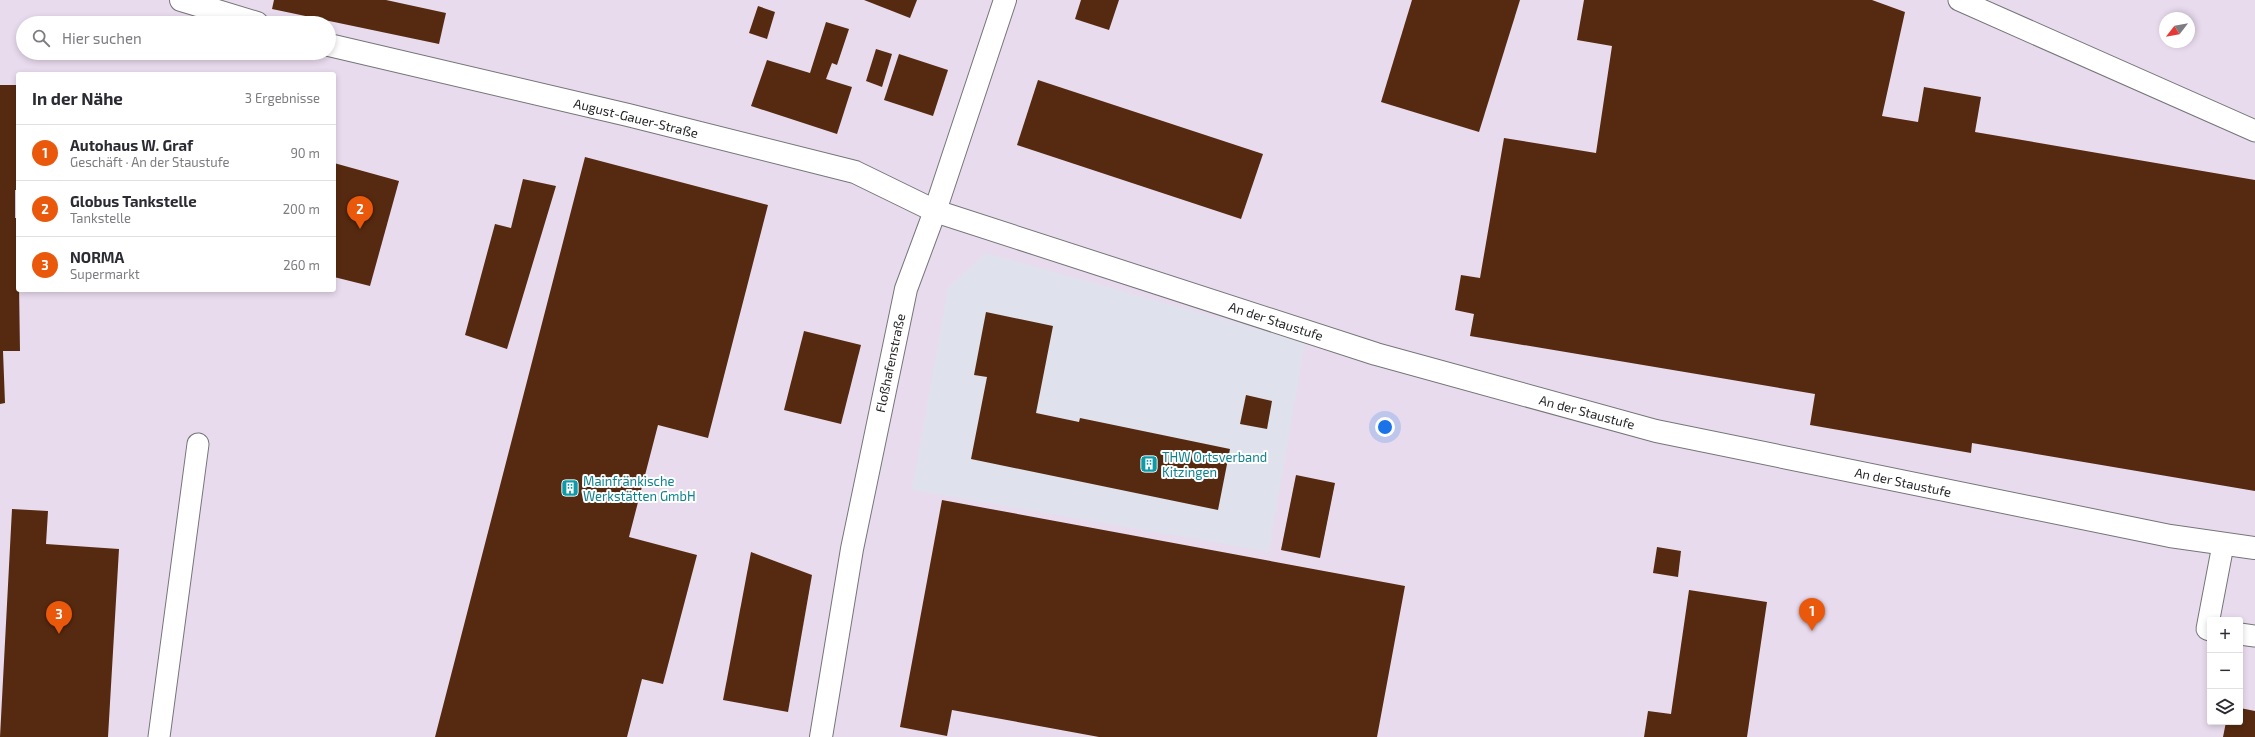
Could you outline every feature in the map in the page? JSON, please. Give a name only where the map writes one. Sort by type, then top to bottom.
[{"type":"street","points":[[181,0],[234,16]]},
{"type":"street","name":"Floßhafenstraße","points":[[821,737],[852,549],[906,288],[935,210],[1005,0]]},
{"type":"street","name":"August-Gauer-Straße","points":[[336,47],[628,115],[855,172],[935,210]]},
{"type":"street","name":"An der Staustufe","points":[[935,210],[1376,354],[1656,431],[2170,536],[2223,545],[2255,548]]},
{"type":"lane","points":[[1959,0],[2255,131]]},
{"type":"lane","points":[[160,737],[198,444]]},
{"type":"lane","points":[[2209,617],[2223,545]]},
{"type":"lane","points":[[2243,634],[2255,636]]},
{"type":"shaded area","points":[[0,0],[2255,0],[2255,737],[0,737]]},
{"type":"shaded area","points":[[986,253],[1305,342],[1269,552],[912,490],[948,287]]},
{"type":"building","points":[[274,0],[386,0],[446,13],[439,44],[336,22],[336,16],[305,16],[272,9]]},
{"type":"building","points":[[864,0],[917,0],[910,18]]},
{"type":"building","points":[[1081,0],[1119,0],[1109,30],[1075,19]]},
{"type":"building","points":[[1412,0],[1520,0],[1479,132],[1381,102]]},
{"type":"building","points":[[1584,0],[1872,0],[1905,12],[1882,116],[1918,122],[1924,87],[1981,97],[1975,132],[2255,180],[2255,491],[1972,443],[1971,453],[1810,425],[1815,394],[1470,336],[1474,314],[1455,310],[1461,275],[1480,278],[1504,138],[1596,153],[1612,46],[1577,40]]},
{"type":"building","points":[[758,6],[775,12],[767,39],[749,33]]},
{"type":"building","points":[[826,22],[849,29],[837,65],[832,63],[826,79],[852,87],[837,134],[751,106],[767,60],[810,73]]},
{"type":"building","points":[[876,49],[892,54],[882,87],[866,81]]},
{"type":"building","points":[[899,54],[948,70],[933,116],[884,100]]},
{"type":"building","points":[[1038,80],[1263,154],[1241,219],[1017,145]]},
{"type":"building","points":[[0,85],[16,85],[16,292],[19,292],[20,351],[3,351],[5,403],[0,404]]},
{"type":"building","name":"Mainfränkische Werkstätten GmbH","points":[[585,157],[768,205],[708,438],[658,425],[629,537],[697,555],[663,684],[642,679],[627,737],[435,737]]},
{"type":"building","points":[[336,164],[399,181],[370,286],[336,278]]},
{"type":"building","points":[[523,179],[556,186],[507,349],[465,335],[495,224],[511,228]]},
{"type":"building","points":[[986,312],[1053,326],[1036,413],[1079,422],[1080,418],[1230,449],[1218,510],[971,459],[987,377],[974,375]]},
{"type":"building","points":[[804,331],[861,345],[841,424],[784,410]]},
{"type":"building","points":[[1246,395],[1272,401],[1267,429],[1240,424]]},
{"type":"building","points":[[1296,475],[1335,483],[1320,558],[1281,550]]},
{"type":"building","points":[[942,500],[1405,586],[1377,737],[1099,737],[952,710],[947,736],[900,727]]},
{"type":"building","points":[[12,509],[48,511],[46,544],[119,549],[108,737],[0,737]]},
{"type":"building","points":[[1657,547],[1681,551],[1678,577],[1653,573]]},
{"type":"building","points":[[751,552],[812,575],[788,712],[723,700]]},
{"type":"building","points":[[1689,590],[1767,602],[1747,737],[1644,737],[1648,711],[1671,714]]},
{"type":"building","points":[[2243,709],[2255,711],[2255,737],[2223,737],[2225,725],[2243,725]]},
{"type":"place","name":"Globus Tankstelle","points":[[360,229]]},
{"type":"place","name":"THW Ortsverband Kitzingen","points":[[1149,464]]},
{"type":"place","name":"Mainfränkische Werkstätten GmbH","points":[[570,488]]},
{"type":"place","name":"Autohaus W. Graf","points":[[1812,631]]},
{"type":"place","name":"NORMA","points":[[59,634]]}]
